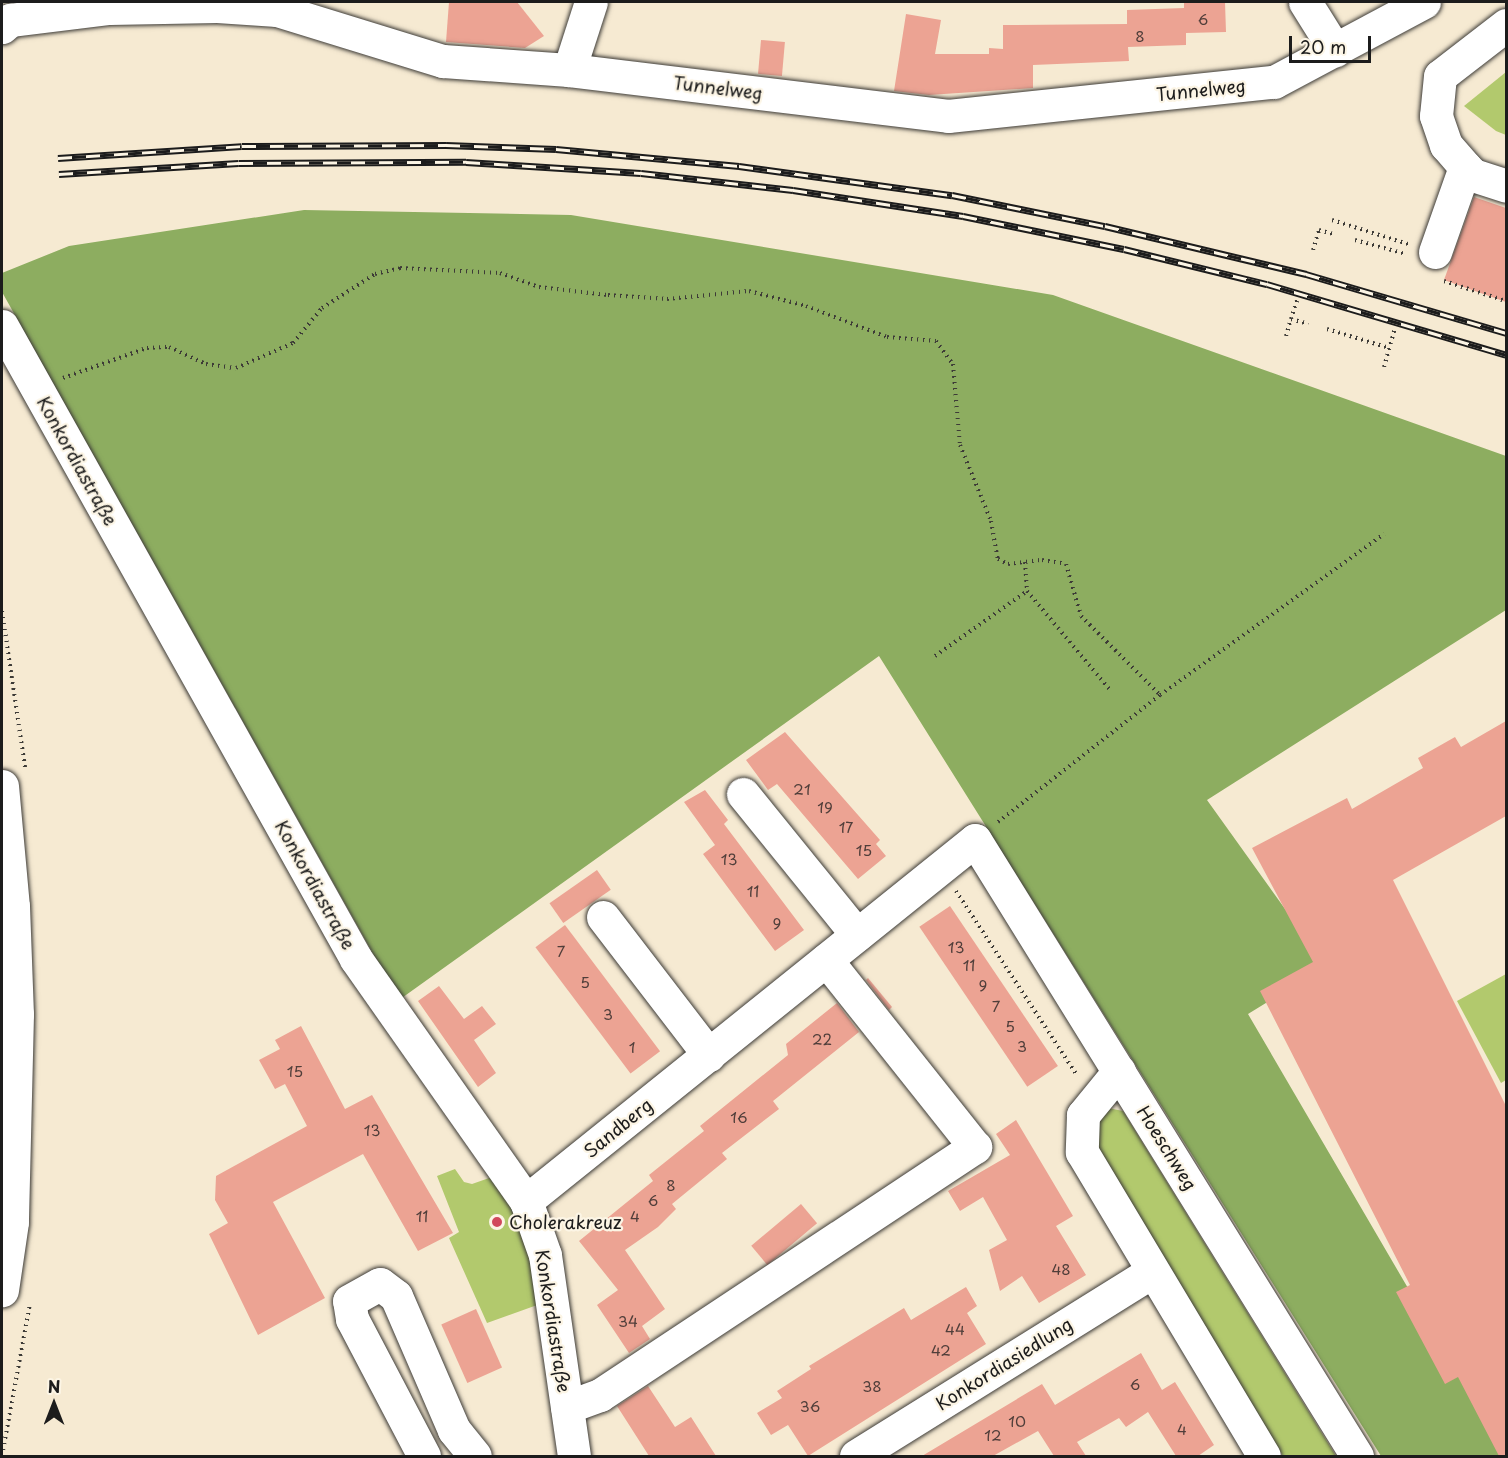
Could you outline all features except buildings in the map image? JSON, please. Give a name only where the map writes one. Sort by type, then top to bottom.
[{"type":"street","points":[[569,70],[591,2]]},
{"type":"street","points":[[1305,2],[1335,50]]},
{"type":"street","name":"Tunnelweg","points":[[6,24],[109,8],[217,6],[277,10],[443,62],[569,70],[948,116],[1274,82],[1424,2]]},
{"type":"street","points":[[1506,25],[1440,76],[1436,116],[1446,145],[1465,167],[1473,175],[1506,186]]},
{"type":"street","points":[[1438,266],[1465,167]]},
{"type":"street","name":"Konkordiastraße","points":[[2,326],[356,959],[526,1202],[544,1255],[574,1456]]},
{"type":"street","points":[[2,786],[13,906],[17,1014],[12,1222],[2,1290]]},
{"type":"street","points":[[743,794],[858,935]]},
{"type":"street","name":"Sandberg","points":[[526,1202],[975,840]]},
{"type":"street","name":"Hoeschweg","points":[[975,840],[1357,1456]]},
{"type":"street","points":[[603,917],[709,1055]]},
{"type":"street","points":[[567,1407],[600,1395],[975,1147],[826,960]]},
{"type":"street","points":[[1119,1071],[1083,1115],[1082,1152],[1264,1456]]},
{"type":"street","name":"Konkordiasiedlung","points":[[856,1456],[1152,1272]]},
{"type":"street","points":[[424,1456],[352,1319],[350,1301],[380,1284],[396,1296],[454,1430],[475,1456]]},
{"type":"path","points":[[1332,220],[1438,266],[1506,301]]},
{"type":"path","points":[[1312,250],[1319,230],[1333,234]]},
{"type":"path","points":[[1354,240],[1391,250]]},
{"type":"path","points":[[38,391],[69,374],[103,367],[147,348],[169,348],[206,364],[236,368],[293,343],[322,308],[375,274],[400,268],[500,273],[539,287],[667,299],[749,291],[806,306],[887,337],[936,341],[953,364],[960,445],[991,521],[998,559],[1008,564],[1042,560],[1066,564],[1081,616],[1160,695]]},
{"type":"path","points":[[1287,336],[1297,300]]},
{"type":"path","points":[[1291,319],[1308,324]]},
{"type":"path","points":[[1384,367],[1395,328]]},
{"type":"path","points":[[1327,329],[1389,348]]},
{"type":"path","points":[[975,840],[1160,695],[1384,534]]},
{"type":"path","points":[[1025,562],[1027,591],[1110,690]]},
{"type":"path","points":[[935,656],[1027,591]]},
{"type":"path","points":[[961,903],[1077,1076]]},
{"type":"green space","points":[[1506,72],[1506,135],[1496,131],[1464,106]]},
{"type":"green space","points":[[304,210],[571,215],[1053,295],[1506,456],[1506,610],[1207,800],[1326,966],[1248,1014],[1506,1456],[1381,1456],[879,656],[399,1000],[2,292],[2,273],[69,246]]},
{"type":"green space","points":[[1506,974],[1506,1080],[1501,1083],[1457,1001]]},
{"type":"green space","points":[[1108,1108],[1123,1111],[1336,1456],[1283,1456],[1097,1159],[1093,1130]]},
{"type":"green space","points":[[455,1169],[464,1182],[472,1184],[492,1177],[510,1205],[528,1248],[540,1304],[487,1323],[449,1238],[459,1232],[437,1176]]},
{"type":"railway","points":[[58,158],[242,146],[446,145],[556,149],[739,166],[952,195],[1105,226],[1306,274],[1506,333]]},
{"type":"railway","points":[[59,174],[239,163],[466,162],[641,173],[793,190],[963,216],[1124,249],[1267,284],[1506,355]]},
{"type":"place","name":"Cholerakreuz","points":[[497,1222]]}]
